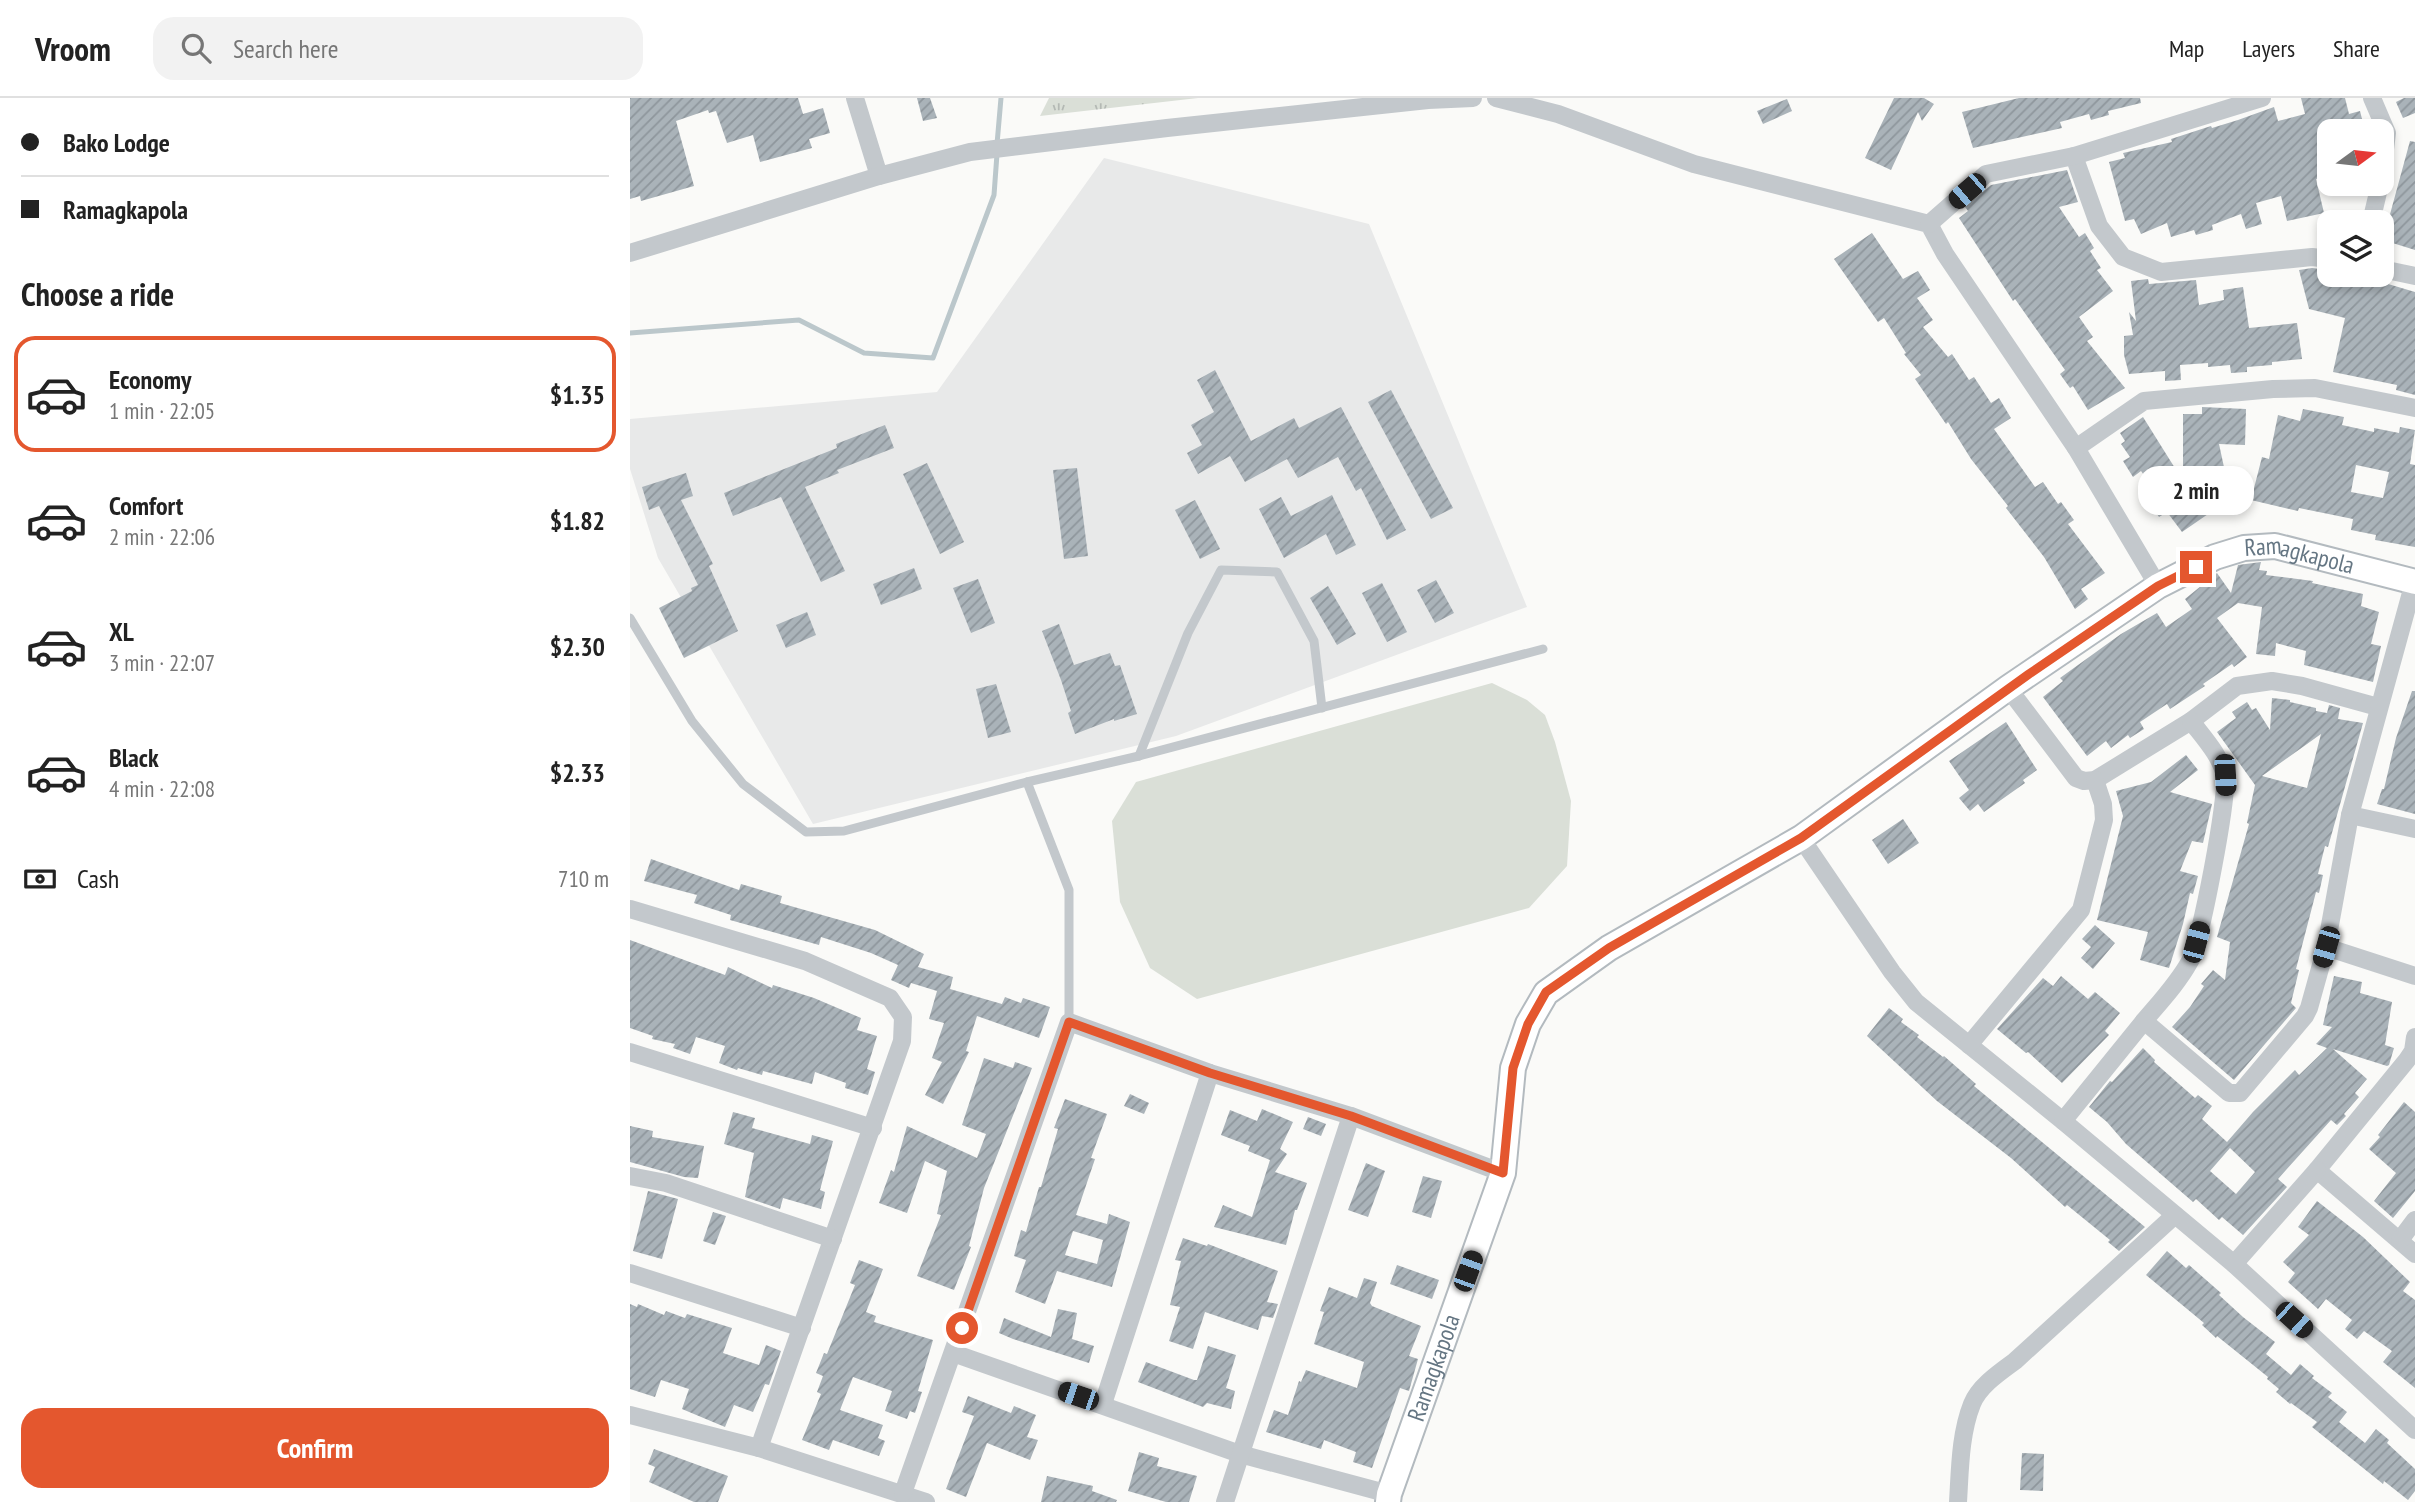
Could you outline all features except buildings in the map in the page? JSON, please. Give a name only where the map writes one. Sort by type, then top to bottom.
[{"type":"street","points":[[855,98],[879,176]]},
{"type":"street","points":[[630,253],[879,176],[970,152],[1330,104],[1473,98]]},
{"type":"street","points":[[1496,98],[1558,114],[1694,164],[1929,224],[1945,254],[2076,448],[2158,586]]},
{"type":"street","points":[[1929,224],[1986,174],[2074,156],[2262,98]]},
{"type":"street","points":[[2372,98],[2381,119]]},
{"type":"street","points":[[2074,156],[2099,226],[2123,257],[2161,272],[2317,258]]},
{"type":"street","points":[[2394,272],[2415,276]]},
{"type":"street","points":[[2076,448],[2144,401],[2273,389],[2315,388],[2415,408]]},
{"type":"street","name":"Ramagkapola","points":[[1389,1498],[1503,1173],[1513,1068],[1528,1024],[1546,992],[1609,948],[1801,838],[2008,688],[2158,586],[2215,557],[2244,548],[2274,546],[2415,582]]},
{"type":"street","points":[[2144,1021],[2229,1093],[2240,1093],[2305,1016],[2326,947],[2350,815],[2415,582]]},
{"type":"street","points":[[2008,688],[2076,778],[2084,781],[2095,780],[2191,721],[2237,686],[2272,681],[2302,686],[2378,707]]},
{"type":"street","points":[[2063,1121],[2172,987],[2191,959],[2201,925],[2225,791],[2221,762],[2191,721]]},
{"type":"street","points":[[1969,1045],[2081,911],[2104,820],[2103,804],[2095,780]]},
{"type":"street","points":[[2350,815],[2415,829]]},
{"type":"street","points":[[1801,838],[1892,972],[1916,1002],[2234,1264],[2415,1430]]},
{"type":"street","points":[[630,909],[805,961],[890,998],[903,1017],[902,1041],[873,1128],[759,1448]]},
{"type":"street","points":[[2326,947],[2415,976]]},
{"type":"street","points":[[903,1493],[1069,1022],[1210,1073],[1351,1116],[1503,1173]]},
{"type":"street","points":[[2234,1264],[2317,1170],[2407,1059],[2413,1051],[2415,1037]]},
{"type":"street","points":[[630,1052],[873,1128]]},
{"type":"street","points":[[1103,1404],[1210,1073]]},
{"type":"street","points":[[1225,1502],[1351,1116]]},
{"type":"street","points":[[2317,1170],[2415,1254]]},
{"type":"street","points":[[630,1176],[666,1183],[833,1239]]},
{"type":"street","points":[[1958,1502],[1962,1447],[1972,1402],[1992,1379],[2015,1362],[2175,1214]]},
{"type":"street","points":[[2400,1240],[2415,1220]]},
{"type":"street","points":[[630,1273],[802,1328]]},
{"type":"street","points":[[953,1353],[1240,1454],[1389,1498]]},
{"type":"street","points":[[630,1415],[759,1448],[926,1502]]},
{"type":"lane","points":[[1139,756],[1188,633],[1221,570],[1277,572],[1314,641],[1322,708]]},
{"type":"lane","points":[[630,618],[692,721],[743,784],[806,832],[844,831],[1543,649]]},
{"type":"lane","points":[[1027,782],[1069,890],[1069,1022]]},
{"type":"shaded area","points":[[1104,158],[1369,224],[1527,607],[1176,736],[813,824],[658,558],[630,469],[630,419],[937,392]]},
{"type":"green space","points":[[1049,98],[1198,98],[1040,116]]},
{"type":"green space","points":[[1492,683],[1527,700],[1545,715],[1571,801],[1567,866],[1529,908],[1197,999],[1150,968],[1120,902],[1112,821],[1136,782]]},
{"type":"waterway","points":[[997,144],[1001,98]]},
{"type":"waterway","points":[[630,333],[799,320],[864,353],[933,358],[994,195],[997,154]]},
{"type":"route","points":[[962,1328],[1069,1022],[1210,1073],[1351,1116],[1503,1173],[1513,1068],[1528,1024],[1546,992],[1609,948],[1801,838],[2008,688],[2158,586],[2196,567]]}]
